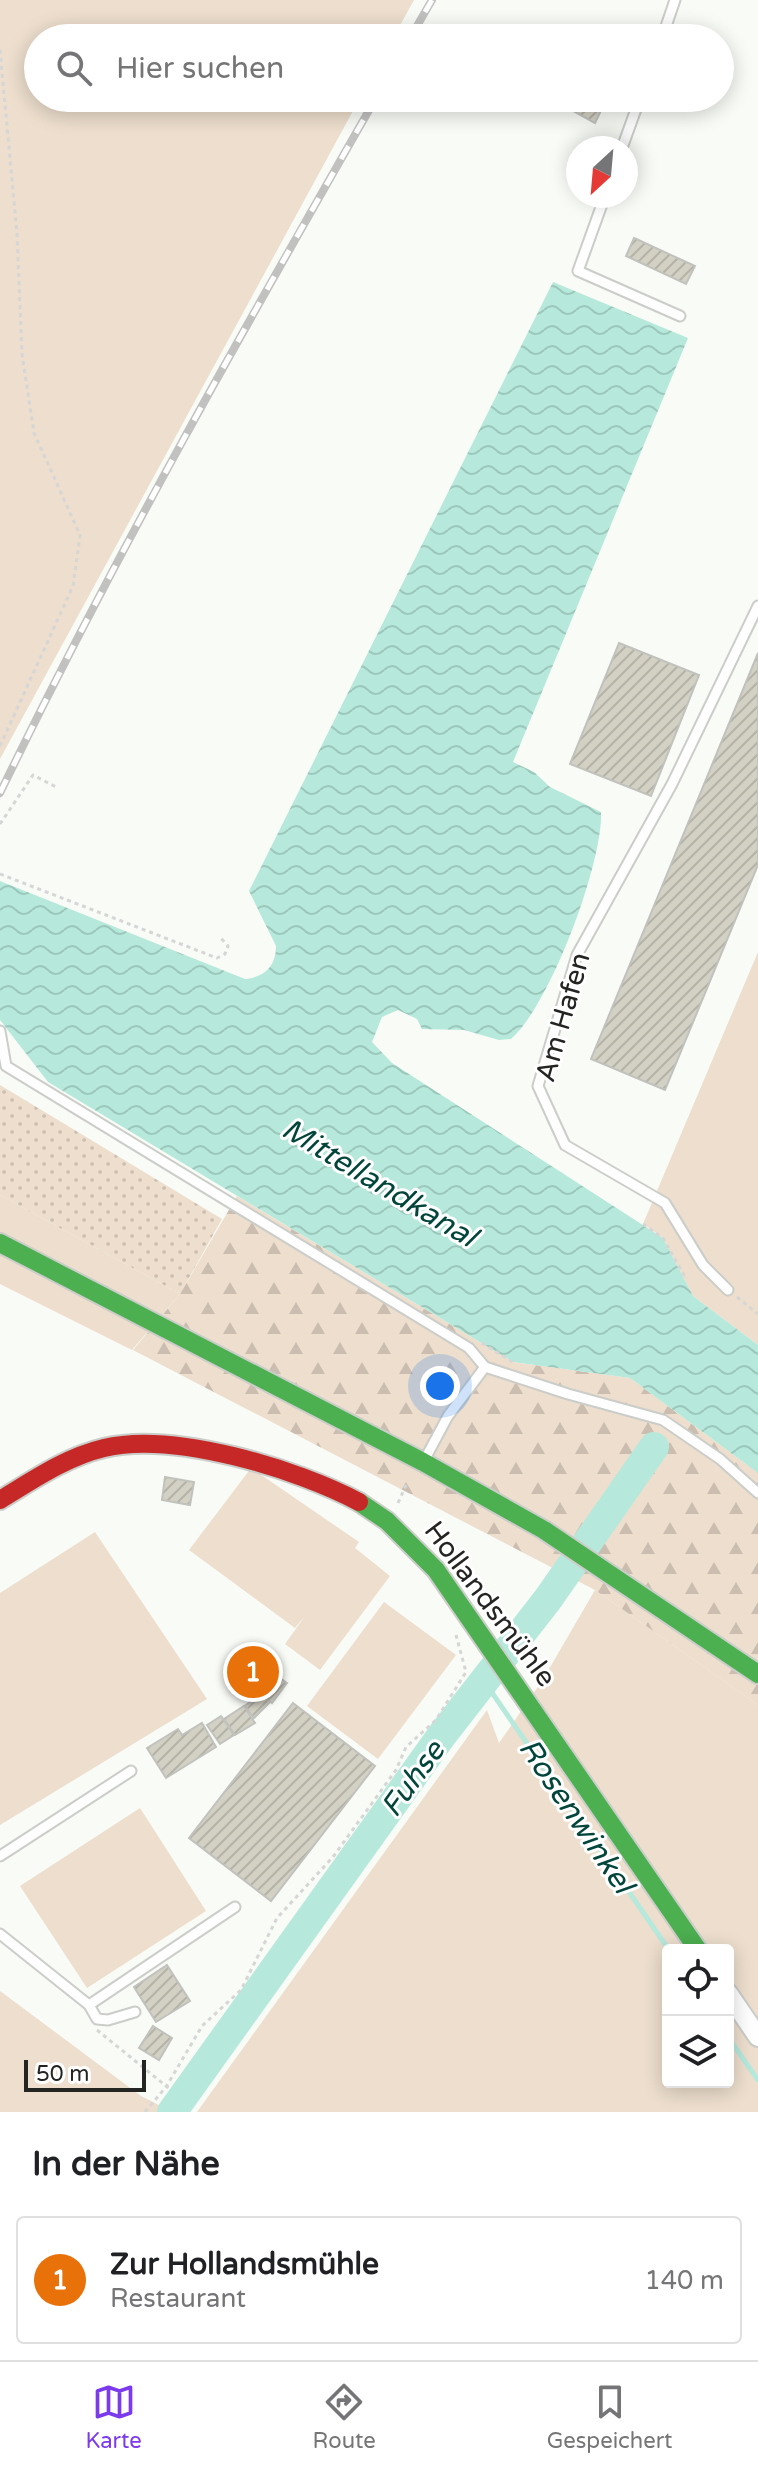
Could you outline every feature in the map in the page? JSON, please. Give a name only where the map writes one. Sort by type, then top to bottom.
[{"type":"street","points":[[0,1243],[423,1462],[544,1530],[758,1674]]},
{"type":"street","name":"Hollandsmühle","points":[[0,1500],[70,1459],[105,1447],[140,1442],[236,1458],[300,1474],[330,1484],[389,1521],[420,1550],[476,1627],[694,1944]]},
{"type":"street","points":[[734,2002],[758,2037]]},
{"type":"lane","points":[[667,24],[675,0]]},
{"type":"lane","points":[[626,136],[635,112]]},
{"type":"lane","points":[[601,208],[578,271],[680,316]]},
{"type":"lane","name":"Am Hafen","points":[[728,1290],[703,1265],[665,1203],[565,1145],[538,1086],[577,955],[672,784],[758,606]]},
{"type":"lane","points":[[0,1031],[6,1066],[456,1340],[485,1367],[663,1420],[720,1459],[758,1493]]},
{"type":"lane","points":[[423,1462],[448,1416],[485,1367]]},
{"type":"lane","points":[[0,1856],[131,1771]]},
{"type":"lane","points":[[89,2005],[235,1907]]},
{"type":"lane","points":[[0,1934],[89,2005],[97,2019],[108,2020],[135,2012]]},
{"type":"path","points":[[0,50],[17,234],[22,354],[34,433],[80,535],[73,586],[0,746]]},
{"type":"path","points":[[0,824],[33,775],[56,787]]},
{"type":"path","points":[[0,874],[217,958],[225,954],[228,946],[220,937]]},
{"type":"path","points":[[643,1224],[663,1238],[686,1279]]},
{"type":"path","points":[[728,1290],[758,1314]]},
{"type":"path","points":[[389,1521],[410,1477],[423,1462]]},
{"type":"path","points":[[145,2112],[166,2087],[202,2026],[241,1990],[277,1918],[333,1857],[396,1770],[406,1747],[436,1720],[450,1700],[466,1672],[456,1639]]},
{"type":"path","points":[[97,2019],[97,2032],[171,2090]]},
{"type":"green space","points":[[0,0],[414,0],[401,24],[24,24],[24,112],[352,112],[0,759]]},
{"type":"green space","points":[[758,952],[758,1345],[693,1296],[663,1238],[643,1224]]},
{"type":"green space","points":[[0,1085],[222,1219],[180,1294],[0,1195]]},
{"type":"green space","points":[[0,1195],[180,1294],[132,1350],[0,1284]]},
{"type":"green space","points":[[237,1196],[513,1362],[630,1378],[758,1473],[758,1705],[595,1590],[133,1350],[180,1294]]},
{"type":"green space","points":[[251,1468],[359,1542],[355,1548],[390,1576],[320,1670],[285,1644],[305,1616],[295,1628],[189,1550]]},
{"type":"green space","points":[[95,1532],[207,1699],[0,1825],[0,1593]]},
{"type":"green space","points":[[595,1590],[758,1705],[758,2112],[197,2112],[487,1710],[499,1743],[542,1681]]},
{"type":"green space","points":[[384,1602],[456,1655],[378,1759],[307,1706]]},
{"type":"green space","points":[[140,1808],[206,1911],[87,1988],[20,1886]]},
{"type":"green space","points":[[0,1991],[141,2096],[173,2112],[0,2112]]},
{"type":"water","name":"Mittellandkanal","points":[[553,282],[688,338],[513,762],[534,772],[550,787],[601,812],[593,864],[584,897],[557,966],[526,1022],[511,1039],[499,1040],[464,1030],[422,1029],[417,1019],[398,1010],[382,1017],[372,1042],[392,1063],[663,1238],[693,1296],[758,1345],[758,1473],[630,1378],[513,1362],[48,1082],[0,1020],[0,881],[245,979],[268,970],[274,960],[276,946],[249,891]]},
{"type":"building","points":[[575,112],[600,112],[595,123]]},
{"type":"building","points":[[634,238],[695,266],[686,284],[626,256]]},
{"type":"building","points":[[619,643],[699,675],[651,796],[570,764]]},
{"type":"building","points":[[758,653],[758,865],[665,1090],[591,1059]]},
{"type":"building","points":[[165,1477],[194,1482],[190,1505],[162,1500]]},
{"type":"building","points":[[252,1659],[272,1674],[255,1697],[235,1682]]},
{"type":"building","points":[[273,1673],[287,1683],[272,1703],[258,1693]]},
{"type":"building","points":[[259,1694],[270,1702],[254,1718],[245,1706]]},
{"type":"building","points":[[293,1703],[375,1766],[271,1901],[189,1838]]},
{"type":"building","points":[[244,1706],[255,1723],[235,1735],[224,1719]]},
{"type":"building","points":[[221,1716],[234,1735],[220,1744],[207,1725]]},
{"type":"building","points":[[202,1723],[216,1747],[166,1778],[147,1748],[178,1729],[182,1735]]},
{"type":"building","points":[[167,1965],[190,2001],[156,2022],[134,1987]]},
{"type":"building","points":[[153,2026],[172,2038],[159,2060],[139,2048]]},
{"type":"waterway","name":"Fuhse","points":[[172,2112],[442,1735],[548,1599],[654,1447]]},
{"type":"waterway","name":"Rosenwinkel","points":[[484,1681],[665,1944]]},
{"type":"waterway","name":"Rosenwinkel","points":[[734,2046],[758,2080]]},
{"type":"railway","points":[[418,24],[432,0]]},
{"type":"railway","points":[[0,793],[135,529],[368,112]]},
{"type":"traffic: fast","points":[[0,1243],[423,1462],[544,1530],[758,1674]]},
{"type":"traffic: fast","points":[[359,1502],[387,1521],[436,1570],[694,1944]]},
{"type":"traffic: jam","points":[[0,1500],[76,1457],[104,1448],[132,1444],[199,1449],[234,1456],[303,1477],[359,1502]]},
{"type":"place","name":"Zur Hollandsmühle","points":[[253,1672]]}]
